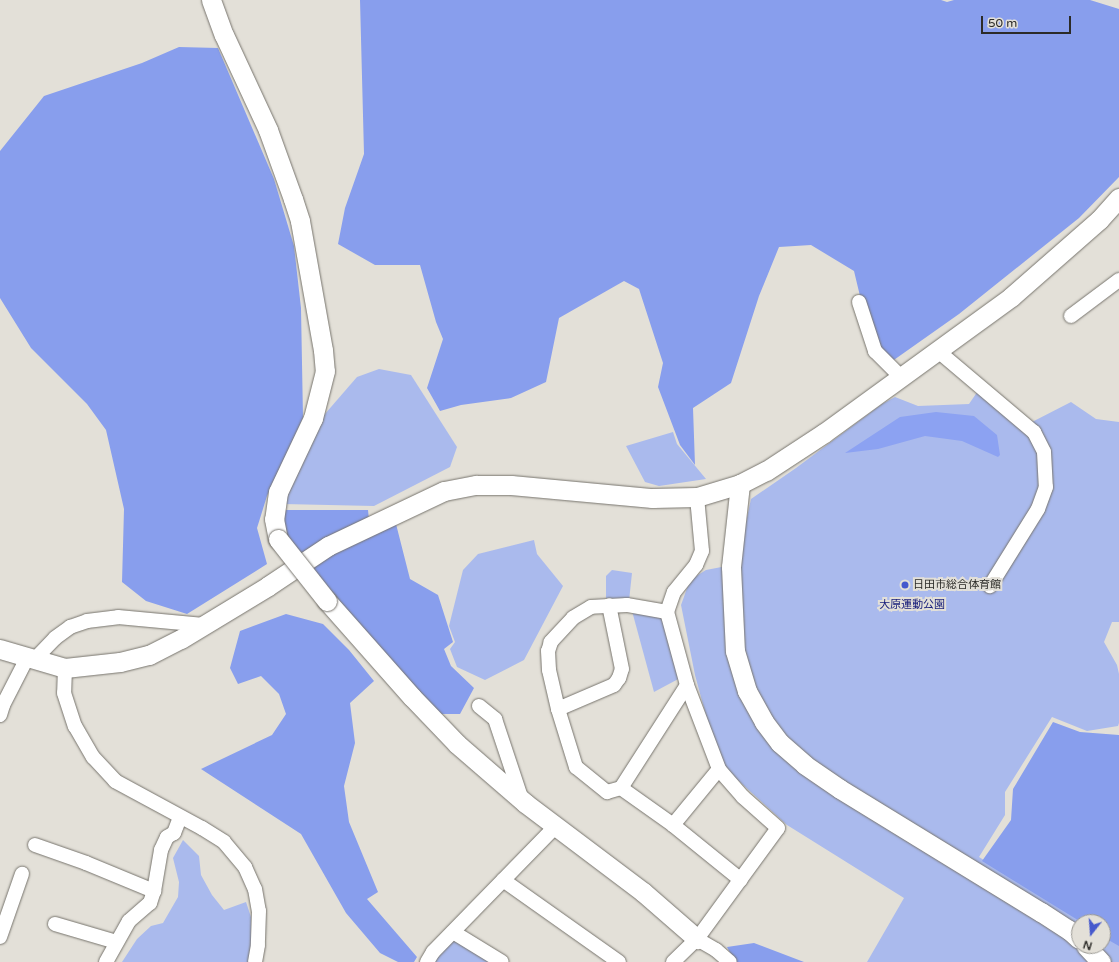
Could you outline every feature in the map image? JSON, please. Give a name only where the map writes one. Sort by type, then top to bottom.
[{"type":"street","points":[[211,0],[224,36],[268,130],[293,199],[300,221],[323,350],[324,371],[313,418],[278,492],[274,519],[278,539],[327,600],[412,697],[486,771],[555,827],[643,892],[697,939],[716,950],[730,962]]},
{"type":"street","points":[[0,650],[65,668],[120,662],[149,655],[204,625],[268,586],[328,546],[444,491],[476,485],[511,484],[652,498],[697,497],[740,484],[766,471],[824,433],[900,376],[938,351],[1011,296],[1099,220],[1119,198]]},
{"type":"street","points":[[1070,316],[1119,280]]},
{"type":"street","points":[[859,302],[875,351],[900,376]]},
{"type":"street","points":[[938,351],[1034,432],[1044,452],[1046,488],[1038,509],[990,586]]},
{"type":"street","points":[[740,484],[731,567],[735,651],[747,691],[764,722],[780,743],[805,765],[840,789],[1071,932]]},
{"type":"street","points":[[673,962],[697,939],[778,828],[743,797],[719,769],[687,685],[667,612],[674,592],[696,565],[702,551],[697,497]]},
{"type":"street","points":[[558,709],[614,685],[619,678],[622,669],[608,605]]},
{"type":"street","points":[[667,612],[627,605],[591,607],[573,618],[551,642],[548,650],[549,670],[558,709],[576,767],[607,792],[621,788],[687,685]]},
{"type":"street","points":[[0,715],[3,705],[31,659],[70,627],[87,622],[118,617],[204,625]]},
{"type":"street","points":[[65,668],[64,693],[75,726],[93,757],[116,781],[202,828],[224,842],[245,867],[255,889],[259,911],[258,945],[255,962]]},
{"type":"street","points":[[478,706],[495,719],[522,800]]},
{"type":"street","points":[[673,825],[719,769]]},
{"type":"street","points":[[621,788],[673,825],[741,880]]},
{"type":"street","points":[[106,962],[129,921],[150,903],[154,891],[161,850],[167,837],[174,833],[180,817]]},
{"type":"street","points":[[427,962],[433,952],[555,827]]},
{"type":"street","points":[[35,845],[86,863],[154,891]]},
{"type":"street","points":[[0,937],[22,874]]},
{"type":"street","points":[[503,880],[620,962]]},
{"type":"street","points":[[55,924],[116,942]]},
{"type":"street","points":[[453,932],[502,962]]},
{"type":"street","points":[[1094,954],[1101,962]]},
{"type":"green space","points":[[379,369],[411,375],[457,447],[450,467],[374,506],[283,504],[318,422],[357,377]]},
{"type":"green space","name":"大原運動公園","points":[[982,385],[1032,422],[1071,402],[1096,419],[1119,422],[1119,622],[1112,622],[1104,642],[1117,665],[1119,674],[1119,723],[1118,726],[1087,731],[1052,717],[1005,792],[1005,815],[979,857],[1071,915],[1071,954],[1111,954],[1111,940],[1119,945],[1119,962],[867,962],[904,898],[787,825],[719,763],[695,675],[681,605],[690,580],[706,570],[737,564],[751,499],[796,468],[882,404],[895,397],[918,406],[969,404]]},
{"type":"green space","points":[[673,432],[677,444],[706,479],[659,486],[645,482],[626,446]]},
{"type":"green space","points":[[534,540],[537,554],[563,586],[524,660],[485,680],[457,667],[450,649],[455,642],[449,626],[463,570],[478,554]]},
{"type":"green space","points":[[612,570],[632,573],[629,601],[606,598],[606,576]]},
{"type":"green space","points":[[632,611],[666,616],[682,677],[654,692]]},
{"type":"green space","points":[[183,840],[199,856],[201,875],[212,895],[224,910],[246,902],[251,917],[251,952],[249,962],[122,962],[137,939],[151,926],[163,923],[178,897],[179,882],[173,858]]},
{"type":"green space","points":[[454,938],[494,962],[434,962],[446,944]]},
{"type":"shaded area","points":[[360,0],[941,0],[947,2],[954,0],[1090,0],[1119,9],[1119,177],[1079,218],[959,314],[891,362],[877,347],[865,317],[854,271],[811,245],[779,247],[759,296],[731,383],[693,408],[695,465],[680,445],[658,387],[663,363],[639,289],[624,281],[559,318],[546,382],[511,398],[461,405],[440,411],[427,388],[443,339],[436,322],[420,265],[375,265],[338,244],[345,208],[364,154]]},
{"type":"shaded area","points":[[179,47],[218,48],[274,179],[294,246],[301,308],[303,418],[267,496],[257,528],[267,564],[187,614],[146,601],[122,582],[124,509],[106,430],[87,404],[31,348],[0,298],[0,151],[44,96],[142,63]]},
{"type":"shaded area","points":[[936,412],[974,416],[997,435],[1000,455],[998,457],[962,441],[925,436],[878,449],[845,453],[900,417]]},
{"type":"shaded area","points":[[282,510],[368,510],[369,520],[299,555],[283,535]]},
{"type":"shaded area","points":[[396,524],[410,579],[438,595],[453,642],[444,649],[451,666],[474,688],[460,714],[434,714],[306,567]]},
{"type":"shaded area","points":[[286,614],[323,624],[349,650],[374,681],[350,703],[355,743],[344,786],[349,822],[378,892],[367,899],[417,957],[414,962],[398,962],[380,953],[346,913],[301,834],[201,769],[272,735],[286,714],[279,694],[261,676],[238,684],[230,668],[240,631]]},
{"type":"shaded area","points":[[1053,722],[1080,732],[1119,735],[1119,946],[1111,942],[1111,914],[1071,914],[1071,916],[982,861],[1011,820],[1013,789]]},
{"type":"shaded area","points":[[754,943],[804,962],[735,962],[727,947]]},
{"type":"place","name":"日田市総合体育館","points":[[905,585]]}]
